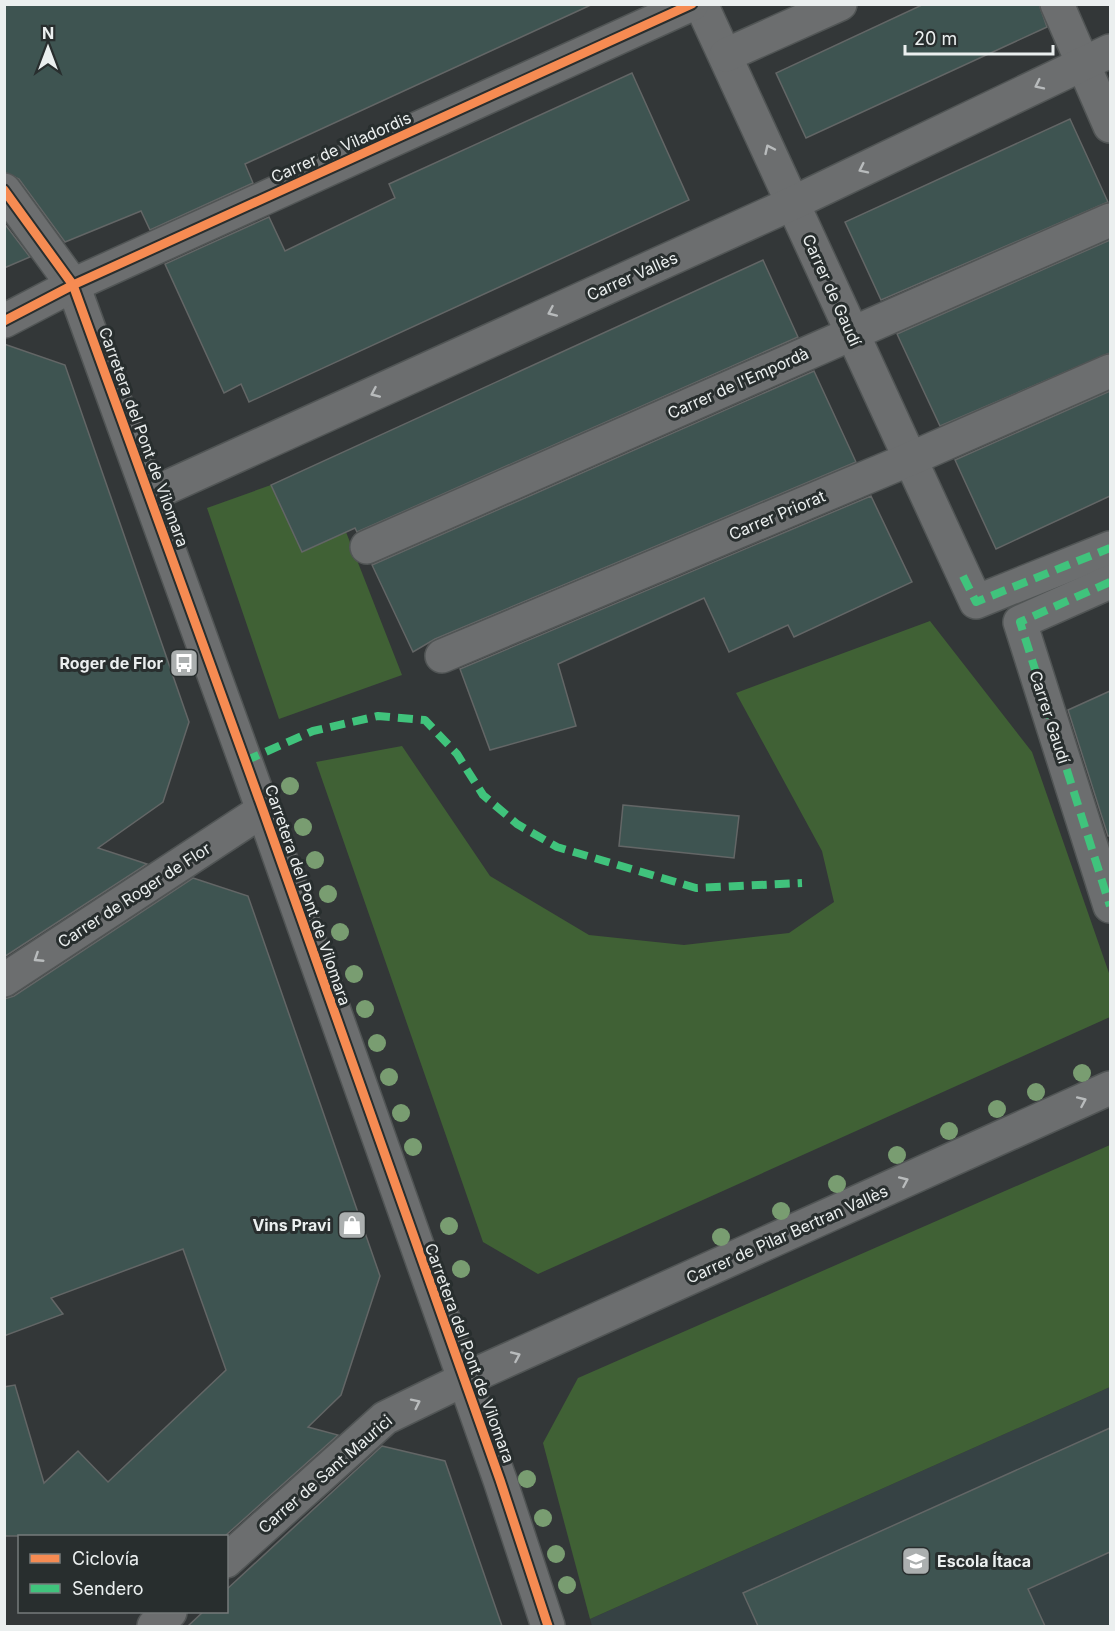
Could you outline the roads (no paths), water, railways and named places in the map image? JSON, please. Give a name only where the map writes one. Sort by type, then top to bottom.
[{"type":"street","name":"Carrer de Viladordis","points":[[4,321],[73,285],[692,4]]},
{"type":"street","name":"Carrer de Gaudí","points":[[701,4],[976,602],[1110,548]]},
{"type":"street","points":[[726,55],[840,4]]},
{"type":"street","points":[[1057,4],[1097,57],[1110,126]]},
{"type":"street","name":"Carrer Vallès","points":[[150,495],[793,203],[1097,57]]},
{"type":"street","name":"Carretera del Pont de Vilomara","points":[[4,190],[73,285],[262,810],[548,1626]]},
{"type":"street","name":"Carrer de l'Empordà","points":[[367,547],[1110,220]]},
{"type":"street","name":"Carrer Priorat","points":[[442,656],[910,459],[1110,371]]},
{"type":"street","name":"Carrer Gaudí","points":[[1110,582],[1020,622],[1110,906]]},
{"type":"street","name":"Carrer de Roger de Flor","points":[[4,980],[262,810]]},
{"type":"street","name":"Carrer de Pilar Bertran Vallès","points":[[463,1380],[1110,1088]]},
{"type":"street","name":"Carrer de Sant Maurici","points":[[228,1559],[385,1418],[463,1380]]},
{"type":"street","points":[[154,1626],[168,1613]]},
{"type":"place","name":"Roger de Flor","points":[[184,663]]},
{"type":"place","name":"Vins Pravi","points":[[352,1225]]},
{"type":"place","name":"Escola Ítaca","points":[[916,1561]]}]
